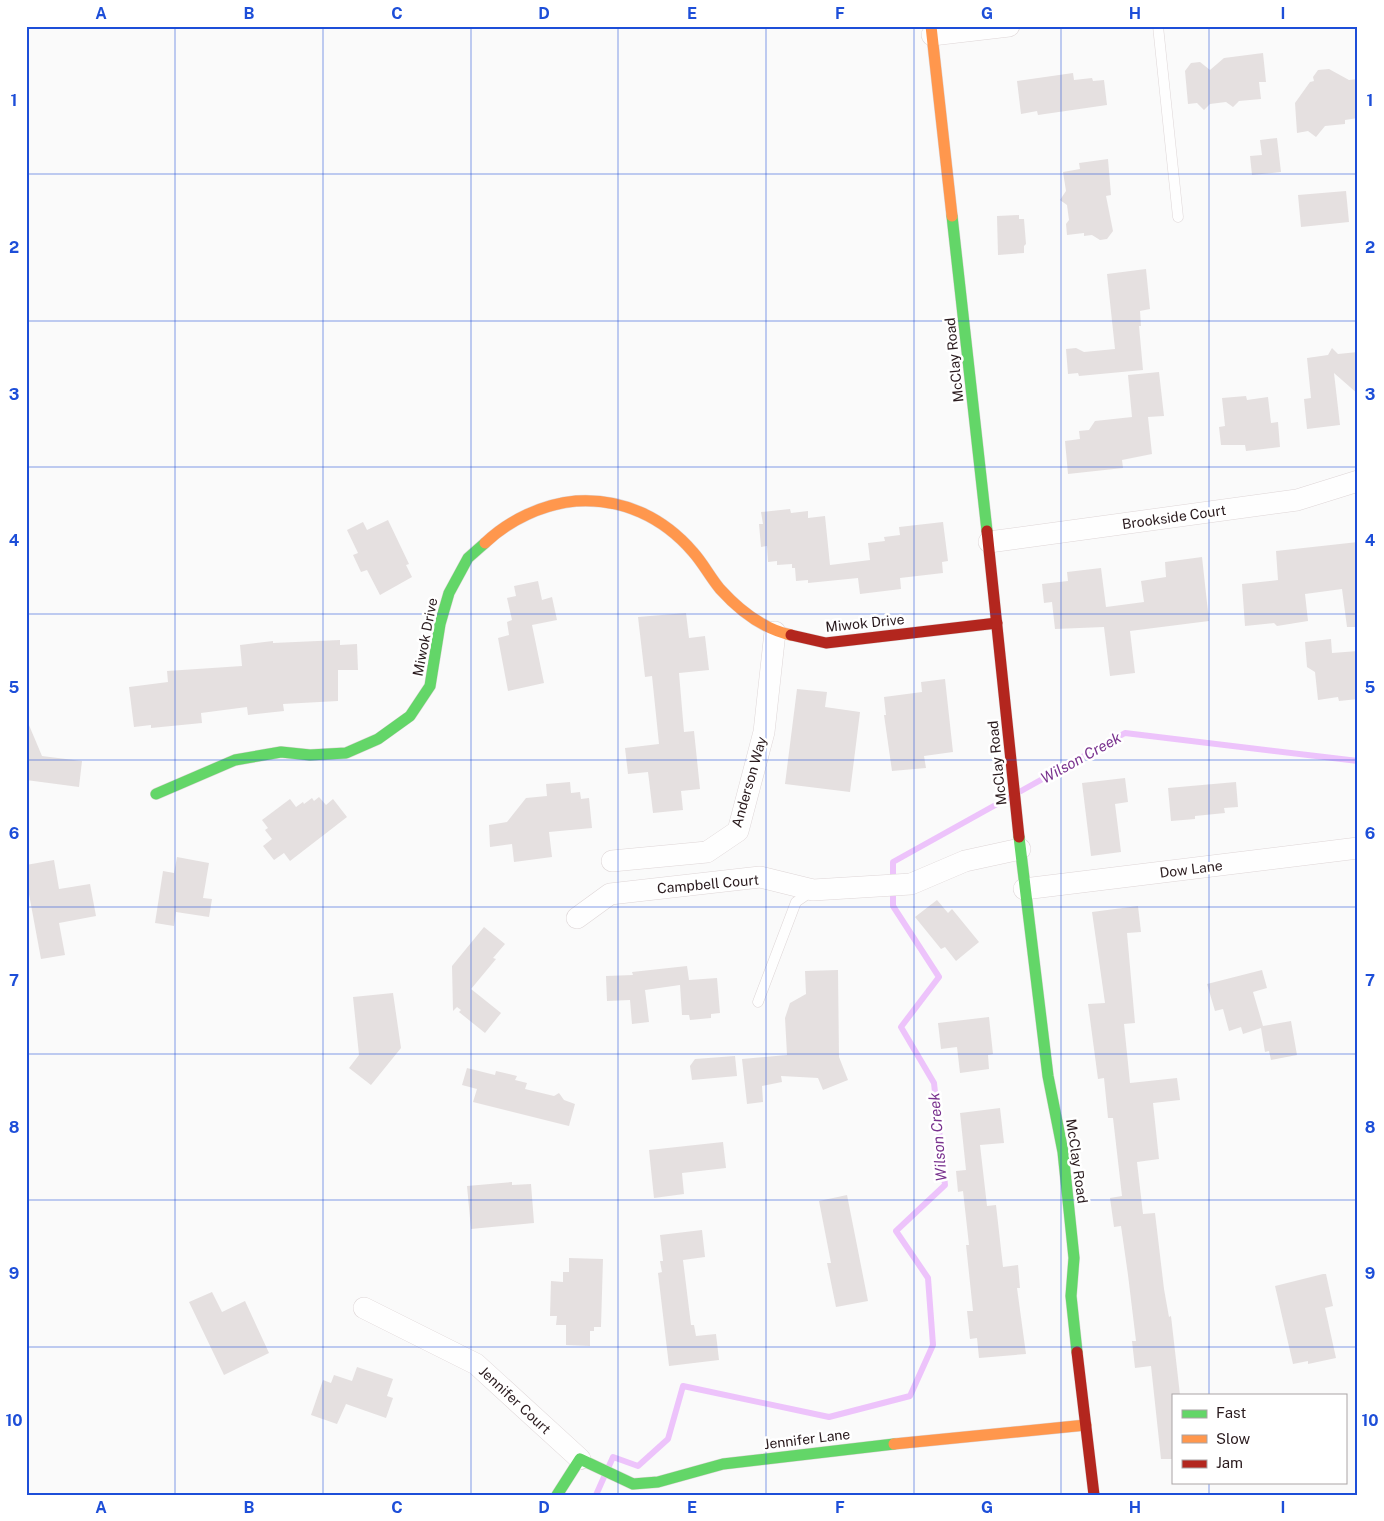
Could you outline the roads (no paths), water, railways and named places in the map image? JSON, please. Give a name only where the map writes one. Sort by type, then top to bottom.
[{"type":"street","points":[[932,30],[1009,26]]},
{"type":"street","name":"McClay Road","points":[[932,30],[989,542],[1018,814],[1024,889],[1048,1076],[1063,1152],[1074,1258],[1071,1296],[1094,1495]]},
{"type":"street","name":"Brookside Court","points":[[989,542],[1298,500],[1358,481]]},
{"type":"street","name":"Miwok Drive","points":[[156,794],[235,760],[281,752],[310,755],[346,753],[378,739],[410,716],[430,686],[440,624],[448,593],[468,558],[494,534],[528,514],[556,503],[594,500],[630,507],[662,523],[693,552],[719,588],[742,611],[775,632],[826,644],[997,623]]},
{"type":"street","name":"Anderson Way","points":[[612,861],[707,852],[738,831],[764,732],[775,632]]},
{"type":"street","name":"Dow Lane","points":[[1024,889],[1358,848]]},
{"type":"street","name":"Campbell Court","points":[[577,918],[610,894],[760,877],[813,890],[911,884],[965,860],[1020,849]]},
{"type":"street","name":"Jennifer Court","points":[[364,1308],[476,1364],[586,1462]]},
{"type":"street","name":"Jennifer Lane","points":[[586,1462],[633,1484],[658,1482],[723,1464],[925,1440],[1086,1425]]},
{"type":"street","points":[[557,1495],[586,1462]]},
{"type":"lane","points":[[1158,26],[1178,217]]},
{"type":"lane","points":[[758,1002],[796,902],[813,890]]},
{"type":"waterway","name":"Wilson Creek","points":[[1021,791],[1125,733],[1358,761]]},
{"type":"waterway","name":"Wilson Creek","points":[[609,1466],[613,1457],[638,1466],[668,1439],[683,1386],[829,1417],[910,1396],[933,1345],[928,1278],[896,1231],[945,1185],[934,1083],[901,1027],[939,977],[893,906],[893,862],[1008,798]]},
{"type":"waterway","name":"Wilson Creek","points":[[596,1495],[604,1477]]}]
